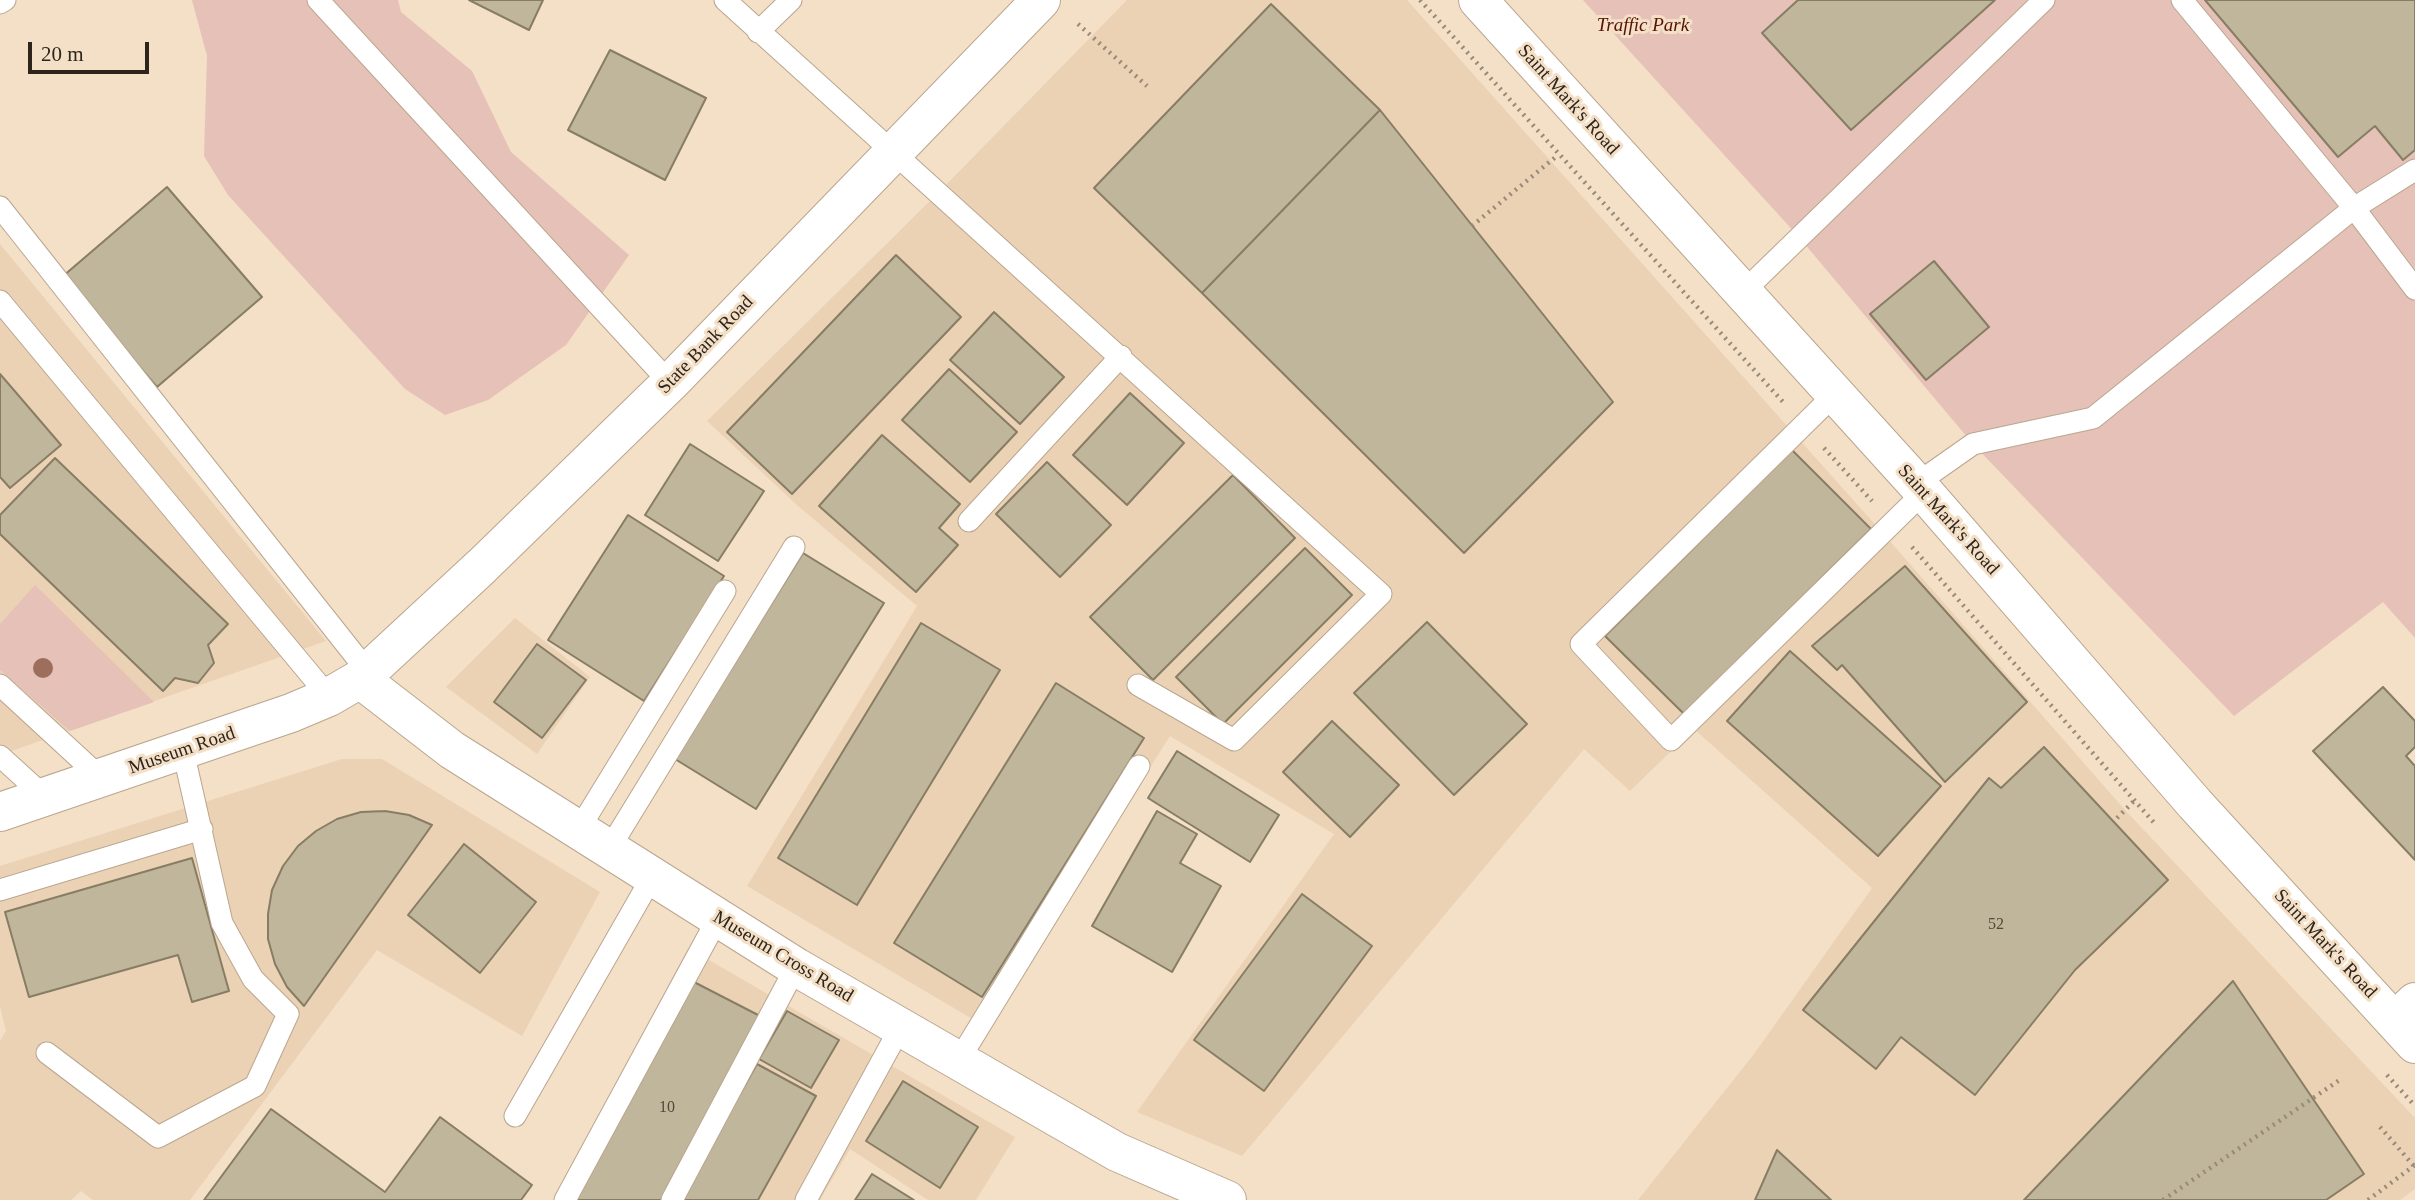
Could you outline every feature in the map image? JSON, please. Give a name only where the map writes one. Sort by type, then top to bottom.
[{"type":"main road","name":"State Bank Road","points":[[352,683],[482,566],[670,383],[1041,0]]},
{"type":"main road","name":"Saint Mark's Road","points":[[1478,0],[1920,488],[2172,778],[2408,1022]]},
{"type":"main road","name":"Museum Road","points":[[0,812],[183,751],[352,683]]},
{"type":"main road","name":"Museum Cross Road","points":[[352,683],[652,877],[957,1063],[1117,1152],[1227,1200]]},
{"type":"lane","points":[[0,3],[5,0]]},
{"type":"lane","points":[[318,0],[670,383]]},
{"type":"lane","points":[[725,0],[1381,594],[1234,740],[1138,685]]},
{"type":"lane","points":[[758,32],[790,0]]},
{"type":"lane","points":[[1742,293],[2045,0]]},
{"type":"lane","points":[[2182,0],[2354,208],[2415,289]]},
{"type":"lane","points":[[1834,395],[1581,645],[1671,740],[1891,522],[1920,488],[1973,444],[2093,418],[2354,208],[2415,170]]},
{"type":"lane","points":[[0,207],[352,683]]},
{"type":"lane","points":[[0,300],[352,683]]},
{"type":"lane","points":[[969,522],[1121,356]]},
{"type":"lane","points":[[594,839],[794,547]]},
{"type":"lane","points":[[594,839],[725,591]]},
{"type":"lane","points":[[0,685],[102,779]]},
{"type":"lane","points":[[47,1053],[158,1137],[255,1086],[288,1014],[253,979],[222,923],[183,751]]},
{"type":"lane","points":[[0,756],[45,797]]},
{"type":"lane","points":[[957,1063],[1139,766]]},
{"type":"lane","points":[[0,890],[202,829]]},
{"type":"lane","points":[[515,1116],[652,877]]},
{"type":"lane","points":[[565,1200],[718,918]]},
{"type":"lane","points":[[672,1200],[796,967]]},
{"type":"lane","points":[[806,1200],[900,1028]]},
{"type":"path","points":[[1420,0],[1891,522],[2161,831]]},
{"type":"path","points":[[1077,24],[1147,86]]},
{"type":"path","points":[[1472,226],[1558,155]]},
{"type":"path","points":[[2385,1073],[2415,1106]]},
{"type":"path","points":[[2164,1200],[2341,1079]]},
{"type":"path","points":[[2368,1200],[2415,1165],[2380,1127]]},
{"type":"shaded area","points":[[1127,0],[1407,0],[1888,539],[2125,810],[2415,1118],[2415,1189],[2400,1200],[1638,1200],[1754,1054],[1872,888],[1694,729],[1630,791],[1584,749],[1242,1156],[1137,1112],[1334,834],[1170,736],[986,1027],[747,886],[917,606],[798,506],[707,421],[937,194]]},
{"type":"shaded area","points":[[0,244],[326,641],[0,755]]},
{"type":"shaded area","points":[[515,618],[590,677],[537,754],[446,687]]},
{"type":"shaded area","points":[[342,759],[382,759],[600,892],[522,1036],[377,950],[190,1200],[93,1200],[81,1191],[71,1200],[0,1200],[0,1041],[6,1031],[0,1006],[0,866]]},
{"type":"shaded area","points":[[688,948],[1015,1137],[976,1200],[928,1200],[850,1149],[820,1200],[554,1200]]},
{"type":"green space","points":[[192,0],[398,0],[401,12],[472,71],[511,152],[629,255],[566,345],[488,400],[445,415],[405,389],[228,195],[204,156],[207,56]]},
{"type":"green space","name":"Traffic Park","points":[[1583,0],[2415,0],[2415,638],[2383,602],[2234,716],[1973,444],[1798,236]]},
{"type":"green space","points":[[35,585],[154,702],[70,731],[0,670],[0,624]]},
{"type":"building","points":[[469,0],[543,0],[529,30]]},
{"type":"building","points":[[1798,0],[1995,0],[1851,130],[1762,33]]},
{"type":"building","points":[[2205,0],[2415,0],[2415,150],[2403,160],[2375,126],[2338,157]]},
{"type":"building","points":[[1271,4],[1380,110],[1202,293],[1094,188]]},
{"type":"building","points":[[610,50],[706,98],[665,180],[568,130]]},
{"type":"building","points":[[1380,110],[1613,402],[1464,553],[1202,293]]},
{"type":"building","points":[[167,187],[262,297],[157,387],[62,277]]},
{"type":"building","points":[[896,255],[961,317],[792,494],[727,432]]},
{"type":"building","points":[[1934,261],[1989,327],[1926,380],[1870,314]]},
{"type":"building","points":[[994,312],[1064,377],[1020,424],[950,360]]},
{"type":"building","points":[[949,369],[1017,432],[970,482],[902,420]]},
{"type":"building","points":[[0,374],[61,445],[10,488],[0,477]]},
{"type":"building","points":[[1130,393],[1184,443],[1127,505],[1073,455]]},
{"type":"building","points":[[882,435],[960,504],[939,528],[958,545],[916,592],[819,506]]},
{"type":"building","points":[[690,444],[764,491],[718,561],[645,515]]},
{"type":"building","points":[[1792,450],[1871,529],[1684,714],[1605,636]]},
{"type":"building","points":[[55,458],[228,624],[208,645],[214,663],[198,683],[175,678],[163,691],[0,534],[0,515]]},
{"type":"building","points":[[1047,462],[1111,525],[1060,577],[996,514]]},
{"type":"building","points":[[1233,475],[1295,538],[1153,680],[1090,617]]},
{"type":"building","points":[[628,515],[724,576],[644,701],[548,640]]},
{"type":"building","points":[[1305,548],[1352,595],[1223,724],[1176,677]]},
{"type":"building","points":[[803,553],[884,603],[756,809],[675,759]]},
{"type":"building","points":[[1905,566],[2027,702],[1945,782],[1842,665],[1837,670],[1812,646]]},
{"type":"building","points":[[1427,622],[1527,724],[1454,795],[1354,693]]},
{"type":"building","points":[[921,623],[1000,670],[857,905],[778,858]]},
{"type":"building","points":[[537,644],[586,680],[542,738],[494,702]]},
{"type":"building","points":[[1790,651],[1941,786],[1878,856],[1727,721]]},
{"type":"building","points":[[1056,683],[1144,738],[982,997],[894,943]]},
{"type":"building","points":[[2383,687],[2415,721],[2415,747],[2406,756],[2415,766],[2415,860],[2313,751]]},
{"type":"building","points":[[1332,721],[1399,785],[1350,837],[1283,772]]},
{"type":"building","points":[[2044,747],[2168,880],[2075,970],[1975,1095],[1901,1037],[1876,1069],[1803,1010],[1989,778],[2001,788]]},
{"type":"building","points":[[1177,751],[1279,815],[1250,862],[1148,798]]},
{"type":"building","points":[[385,811],[409,815],[432,825],[304,1006],[287,987],[275,964],[268,939],[272,890],[283,866],[298,846],[316,831],[337,819],[361,812]]},
{"type":"building","points":[[1157,811],[1197,834],[1180,863],[1221,886],[1172,972],[1092,926]]},
{"type":"building","points":[[464,844],[536,902],[480,973],[408,915]]},
{"type":"building","points":[[192,858],[229,991],[192,1002],[178,955],[29,997],[5,912]]},
{"type":"building","points":[[1302,894],[1372,946],[1264,1091],[1194,1040]]},
{"type":"building","points":[[692,981],[760,1016],[662,1200],[575,1200]]},
{"type":"building","points":[[2233,981],[2364,1174],[2326,1200],[2024,1200]]},
{"type":"building","points":[[787,1011],[839,1040],[811,1088],[759,1059]]},
{"type":"building","points":[[757,1064],[816,1096],[758,1200],[680,1200]]},
{"type":"building","points":[[903,1081],[978,1127],[940,1188],[866,1141]]},
{"type":"building","points":[[271,1109],[385,1192],[440,1117],[532,1185],[521,1200],[204,1200]]},
{"type":"building","points":[[1777,1150],[1831,1200],[1755,1200]]},
{"type":"building","points":[[872,1174],[914,1200],[855,1200]]}]
